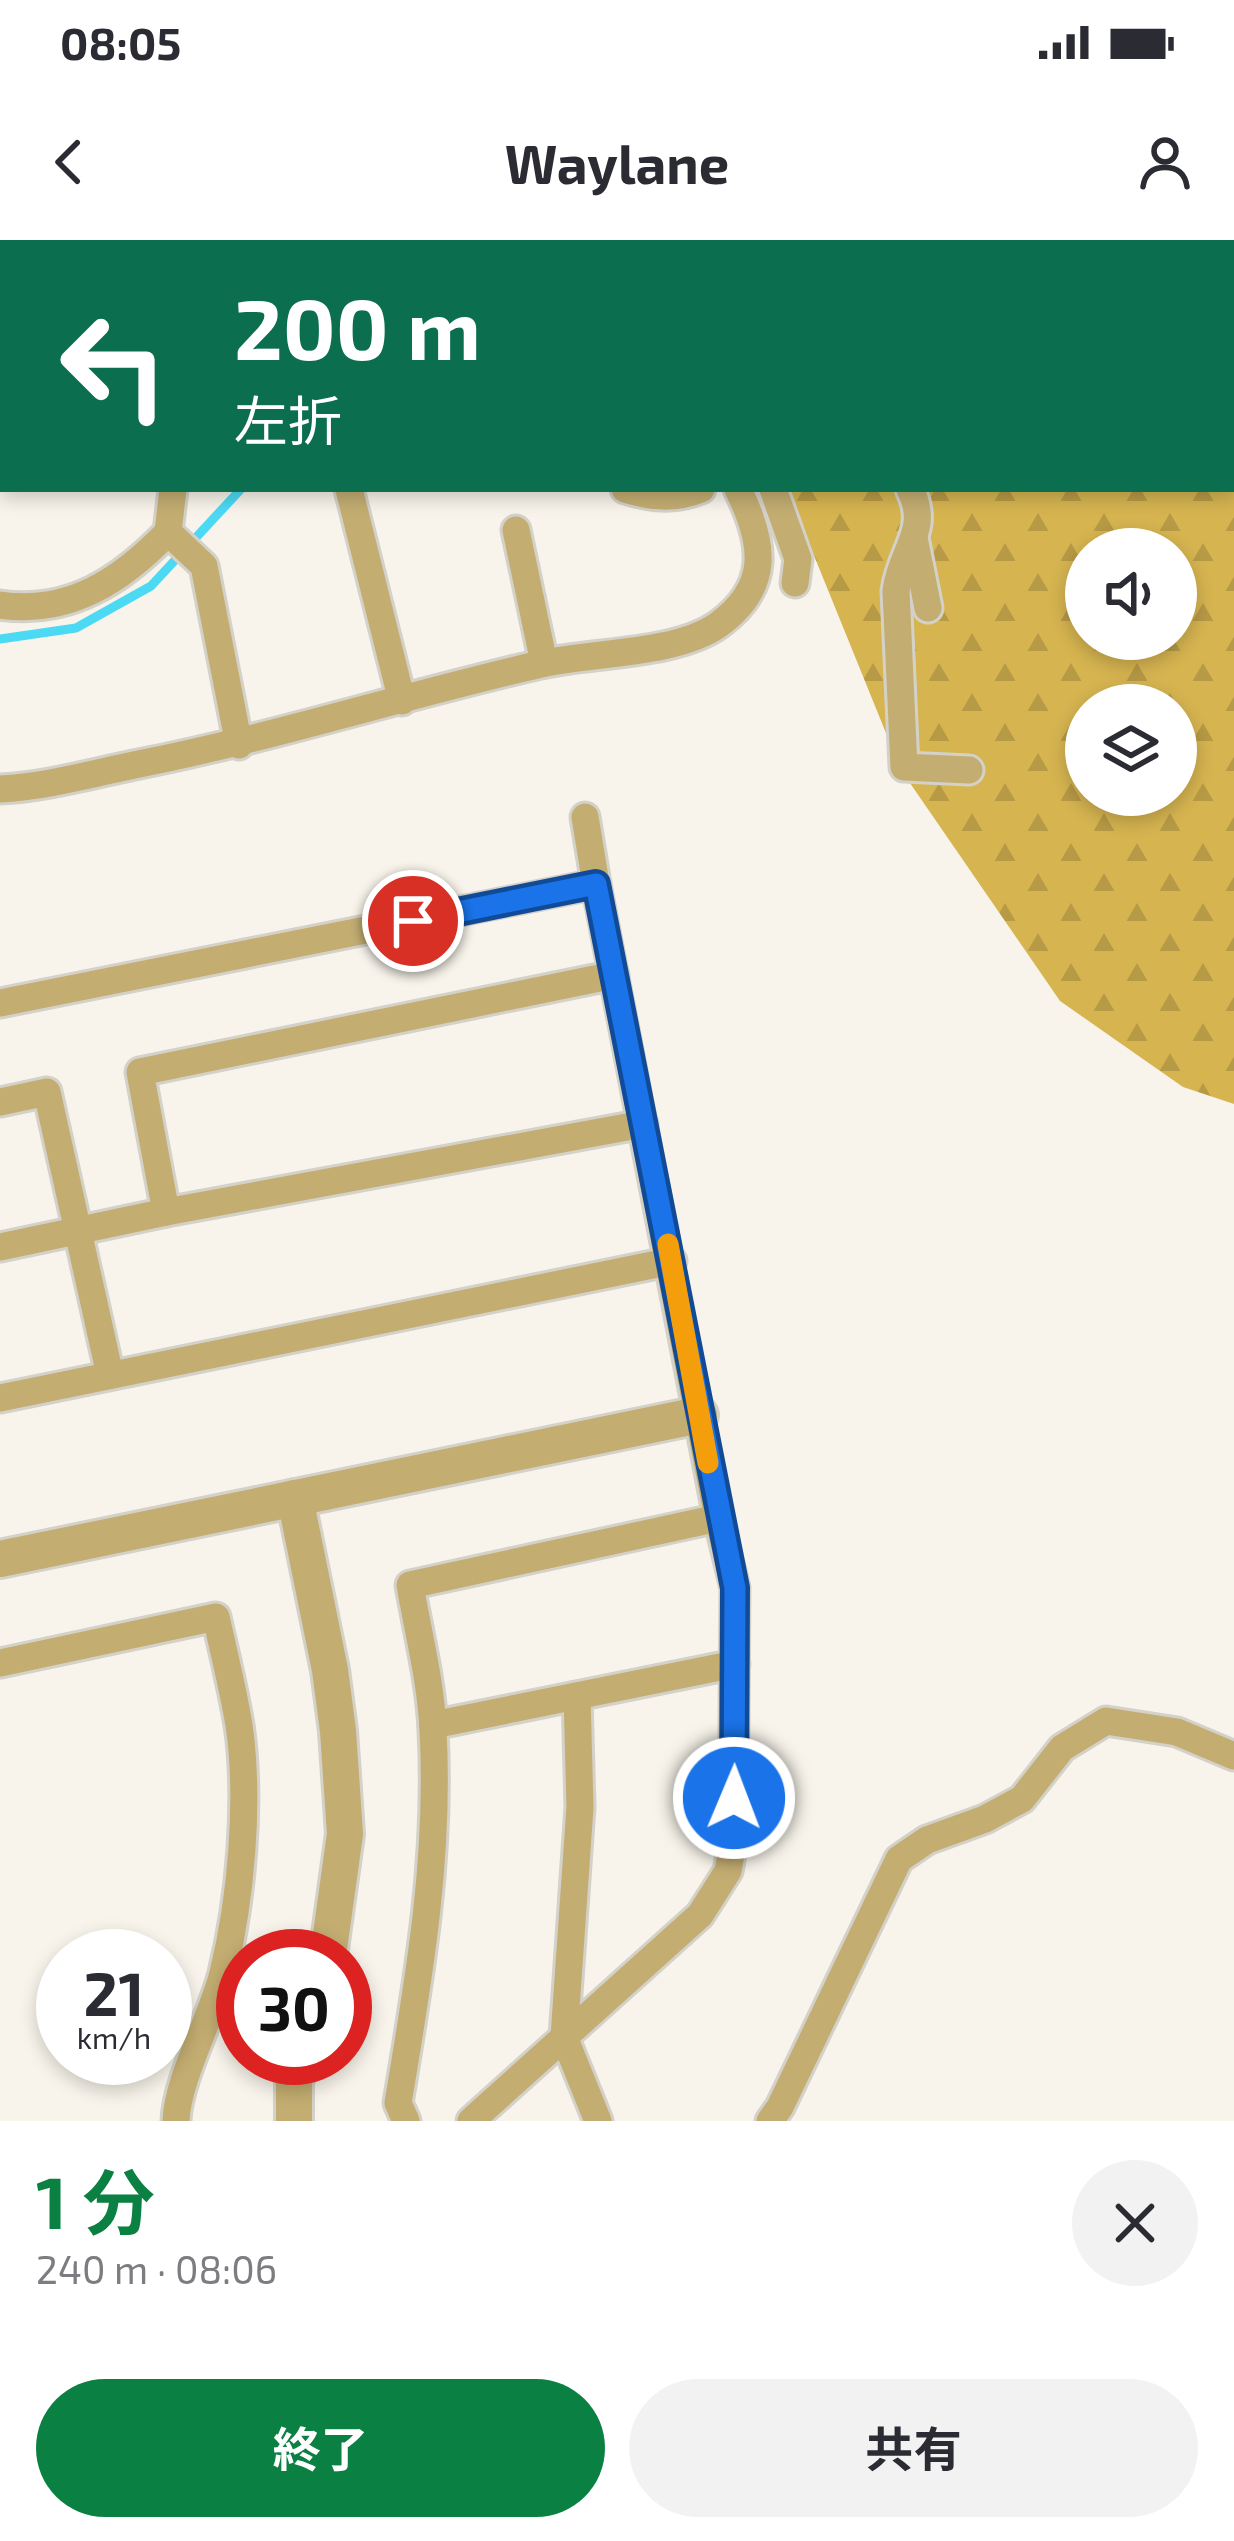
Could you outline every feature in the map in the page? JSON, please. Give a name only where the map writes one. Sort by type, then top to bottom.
[{"type":"street","points":[[0,605],[56,603],[93,592],[120,577],[170,533],[172,492]]},
{"type":"street","points":[[350,492],[403,700]]},
{"type":"street","points":[[635,492],[651,497],[693,492]]},
{"type":"street","points":[[0,789],[239,745],[544,663],[681,641],[716,626],[740,604],[757,577],[760,548],[738,492]]},
{"type":"street","points":[[774,492],[798,559],[795,584]]},
{"type":"street","points":[[912,492],[919,506],[920,527],[899,567],[896,591],[904,767],[968,770]]},
{"type":"street","points":[[516,530],[544,663]]},
{"type":"street","points":[[170,533],[201,563],[239,745]]},
{"type":"street","points":[[914,538],[928,608]]},
{"type":"street","points":[[471,2121],[700,1916],[728,1871],[733,1843],[735,1588],[585,817]]},
{"type":"street","points":[[0,1003],[596,884]]},
{"type":"street","points":[[166,1212],[140,1072],[614,975]]},
{"type":"street","points":[[0,1102],[47,1092],[110,1375]]},
{"type":"street","points":[[0,1247],[644,1124]]},
{"type":"street","points":[[0,1398],[672,1261]]},
{"type":"street","points":[[0,1559],[699,1415]]},
{"type":"street","points":[[295,1498],[338,1731],[344,1834],[332,1929]]},
{"type":"street","points":[[406,2121],[398,2103],[429,1918],[434,1725],[410,1585],[718,1518]]},
{"type":"street","points":[[0,1663],[216,1617],[239,1730],[239,1866],[225,1965],[213,2010],[181,2087],[176,2121]]},
{"type":"street","points":[[434,1725],[735,1664]]},
{"type":"street","points":[[577,1696],[580,1807],[564,2037],[598,2121]]},
{"type":"street","points":[[770,2121],[899,1859],[927,1840],[985,1820],[1022,1799],[1062,1748],[1106,1721],[1177,1732],[1234,1756]]},
{"type":"street","points":[[293,2121],[294,2085]]},
{"type":"green space","points":[[788,492],[1234,492],[1234,1104],[1183,1087],[1060,1001],[901,770]]},
{"type":"waterway","points":[[0,639],[76,628],[151,586],[238,492]]},
{"type":"slow traffic","points":[[668,1244],[708,1463]]},
{"type":"route","points":[[413,921],[596,884],[735,1588],[734,1798]]}]
